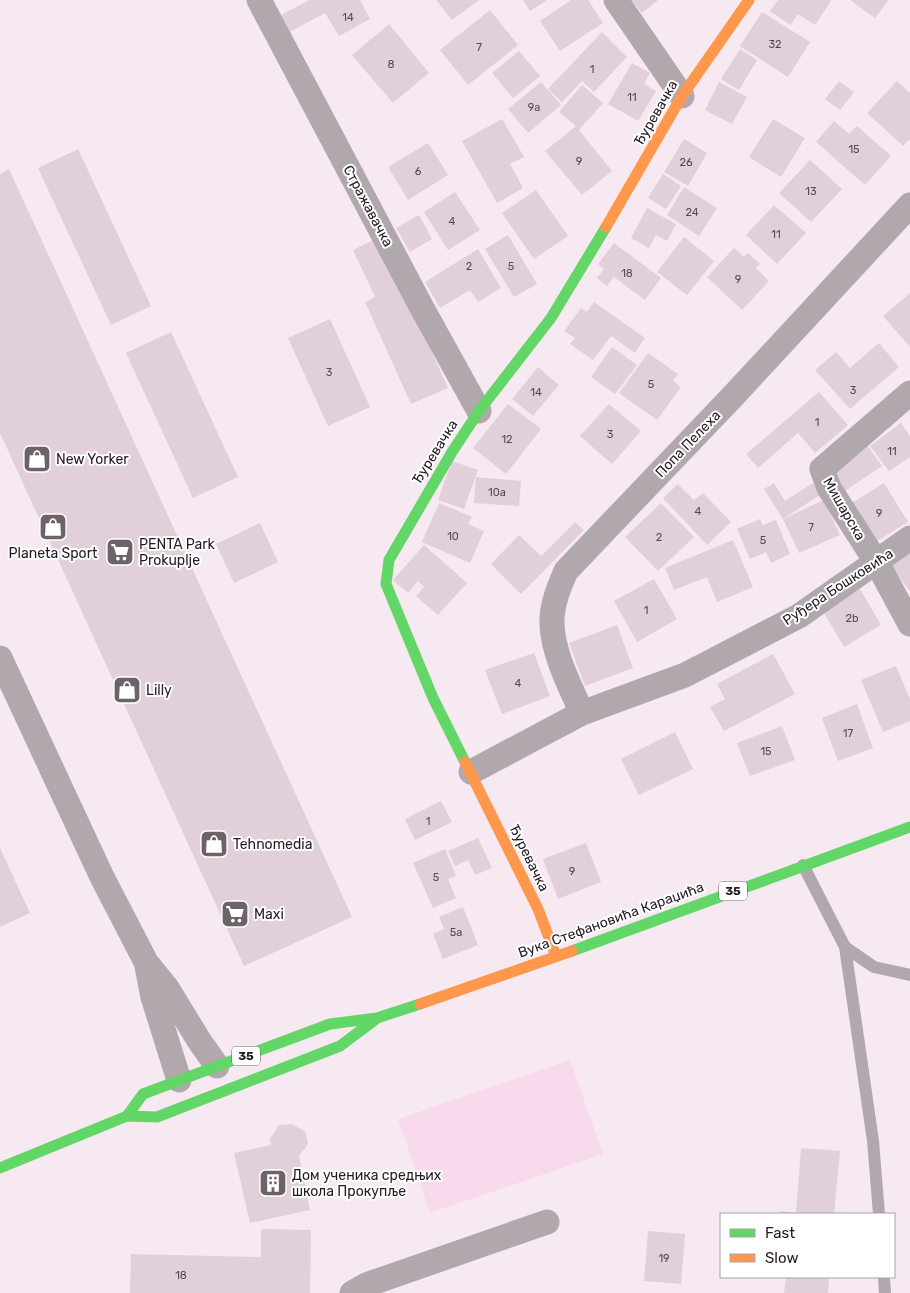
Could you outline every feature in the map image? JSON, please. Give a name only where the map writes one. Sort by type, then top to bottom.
[{"type":"main road","name":"Ђуревачка","points":[[556,956],[538,909],[433,698],[386,584],[390,560],[442,468],[479,411],[551,318],[634,182],[682,96],[749,0]]},
{"type":"main road","name":"Вука Стефановића Караџића","points":[[126,1116],[143,1094],[330,1024],[377,1018],[556,956],[910,827]]},
{"type":"main road","name":"Вука Стефановића Караџића","points":[[0,1168],[126,1116],[157,1116],[340,1046],[377,1018]]},
{"type":"street","name":"Стражавачка","points":[[259,0],[408,282],[479,411]]},
{"type":"street","points":[[616,0],[682,96]]},
{"type":"street","name":"Попа Пелеха","points":[[582,713],[560,661],[552,624],[558,588],[566,571],[741,388],[910,205]]},
{"type":"street","name":"Мишарска","points":[[910,393],[822,469],[829,488],[877,563],[910,624]]},
{"type":"street","name":"Руђера Бошковића","points":[[471,772],[582,713],[685,675],[799,616],[910,538]]},
{"type":"street","points":[[0,658],[102,877],[146,962],[167,988],[217,1066]]},
{"type":"street","points":[[146,962],[153,997],[179,1080]]},
{"type":"street","points":[[352,1293],[366,1285],[547,1222]]},
{"type":"lane","points":[[803,865],[845,947],[873,1141],[879,1213]]},
{"type":"lane","points":[[845,947],[874,967],[910,975]]},
{"type":"lane","points":[[884,1278],[885,1293]]},
{"type":"shaded area","points":[[570,1060],[603,1154],[430,1213],[398,1119]]},
{"type":"building","points":[[309,0],[360,0],[370,19],[339,36],[325,13],[290,32],[281,15]]},
{"type":"building","points":[[436,0],[479,0],[452,20]]},
{"type":"building","points":[[523,0],[547,0],[530,11]]},
{"type":"building","points":[[571,0],[588,0],[603,23],[560,51],[540,21]]},
{"type":"building","points":[[631,0],[658,0],[642,13]]},
{"type":"building","points":[[778,0],[831,1],[815,25],[798,14],[790,25],[770,11]]},
{"type":"building","points":[[850,0],[887,0],[888,1],[875,18]]},
{"type":"building","points":[[490,10],[518,45],[468,85],[440,50]]},
{"type":"building","points":[[762,12],[810,42],[788,77],[740,46]]},
{"type":"building","points":[[389,24],[429,73],[393,103],[352,55]]},
{"type":"building","points":[[602,32],[627,57],[594,92],[582,81],[562,102],[548,89]]},
{"type":"building","points":[[740,49],[757,60],[739,90],[721,79]]},
{"type":"building","points":[[519,51],[540,76],[513,98],[492,73]]},
{"type":"building","points":[[632,63],[650,73],[644,84],[656,91],[638,121],[608,104]]},
{"type":"building","points":[[839,81],[854,92],[840,110],[825,99]]},
{"type":"building","points":[[897,81],[910,93],[910,139],[903,146],[867,113]]},
{"type":"building","points":[[541,82],[561,105],[528,133],[508,109]]},
{"type":"building","points":[[719,82],[747,97],[732,124],[705,110]]},
{"type":"building","points":[[582,85],[603,103],[579,130],[612,171],[582,195],[545,151],[576,126],[559,112]]},
{"type":"building","points":[[502,119],[524,157],[510,164],[523,188],[497,203],[462,141]]},
{"type":"building","points":[[773,119],[805,138],[781,177],[749,157]]},
{"type":"building","points":[[834,121],[849,134],[857,126],[891,156],[865,185],[816,142]]},
{"type":"building","points":[[684,139],[707,153],[688,186],[664,172]]},
{"type":"building","points":[[428,143],[448,175],[408,200],[388,167]]},
{"type":"building","points":[[78,149],[151,306],[111,325],[38,168]]},
{"type":"building","points":[[810,160],[842,189],[811,222],[779,193]]},
{"type":"building","name":"PENTA Park Prokuplje","points":[[9,169],[352,917],[244,966],[0,433],[0,174]]},
{"type":"building","points":[[663,174],[681,186],[666,209],[648,198]]},
{"type":"building","points":[[684,187],[717,208],[699,236],[667,215]]},
{"type":"building","points":[[536,190],[568,236],[534,259],[502,213]]},
{"type":"building","points":[[455,192],[480,230],[448,250],[424,212]]},
{"type":"building","points":[[774,205],[806,233],[777,264],[746,235]]},
{"type":"building","points":[[647,208],[676,224],[667,241],[656,235],[649,248],[631,238]]},
{"type":"building","points":[[419,215],[432,239],[410,252],[396,228]]},
{"type":"building","points":[[508,235],[537,284],[514,297],[485,249]]},
{"type":"building","points":[[684,237],[714,261],[687,295],[657,272]]},
{"type":"building","points":[[375,239],[402,285],[448,388],[411,404],[365,302],[375,297],[353,250]]},
{"type":"building","points":[[614,243],[661,278],[645,300],[614,277],[607,286],[597,278],[604,269],[598,264]]},
{"type":"building","points":[[734,248],[744,257],[748,253],[760,264],[756,268],[769,281],[742,310],[707,277]]},
{"type":"building","points":[[478,249],[501,288],[478,302],[470,290],[440,308],[425,282]]},
{"type":"building","points":[[910,293],[910,347],[883,316]]},
{"type":"building","points":[[594,302],[645,338],[635,353],[611,336],[593,360],[570,344],[575,338],[564,331],[581,308],[587,312]]},
{"type":"building","points":[[330,319],[370,407],[328,426],[288,338]]},
{"type":"building","points":[[171,332],[238,477],[193,498],[126,353]]},
{"type":"building","points":[[879,343],[899,367],[850,409],[815,370],[836,352],[850,368]]},
{"type":"building","points":[[612,347],[637,365],[615,394],[591,377]]},
{"type":"building","points":[[648,353],[678,374],[673,381],[681,387],[657,420],[619,393]]},
{"type":"building","points":[[538,367],[559,385],[533,416],[512,399]]},
{"type":"building","points":[[819,392],[848,425],[815,453],[798,433],[758,468],[746,454]]},
{"type":"building","points":[[508,404],[541,429],[506,474],[473,448]]},
{"type":"building","points":[[609,404],[641,431],[612,464],[580,436]]},
{"type":"building","points":[[901,423],[910,436],[910,457],[889,471],[870,446]]},
{"type":"building","points":[[867,445],[882,466],[842,493],[827,473]]},
{"type":"building","points":[[452,461],[478,470],[464,509],[438,500]]},
{"type":"building","points":[[476,477],[521,481],[519,506],[474,503]]},
{"type":"building","points":[[816,481],[823,493],[783,519],[764,489],[774,483],[785,501]]},
{"type":"building","points":[[884,483],[908,522],[874,543],[850,504]]},
{"type":"building","points":[[678,484],[694,500],[703,493],[731,522],[707,545],[663,498]]},
{"type":"building","points":[[824,500],[840,535],[799,553],[783,519]]},
{"type":"building","points":[[439,503],[472,517],[468,524],[484,531],[470,563],[422,542]]},
{"type":"building","points":[[661,503],[694,537],[658,571],[625,537]]},
{"type":"building","points":[[760,519],[763,525],[776,520],[790,554],[771,563],[766,552],[750,559],[737,529]]},
{"type":"building","points":[[575,522],[584,530],[521,594],[491,564],[519,535],[541,556]]},
{"type":"building","points":[[260,523],[278,562],[234,583],[216,544]]},
{"type":"building","points":[[733,540],[753,587],[717,602],[707,577],[674,590],[665,568]]},
{"type":"building","points":[[424,545],[467,583],[438,615],[416,596],[424,587],[418,581],[408,593],[393,580]]},
{"type":"building","points":[[910,550],[910,591],[890,566]]},
{"type":"building","points":[[654,579],[677,619],[637,642],[614,601]]},
{"type":"building","points":[[860,589],[881,625],[844,647],[823,611]]},
{"type":"building","points":[[617,625],[633,668],[585,686],[569,643]]},
{"type":"building","points":[[534,653],[550,696],[502,714],[485,670]]},
{"type":"building","points":[[773,654],[795,694],[724,731],[710,707],[725,699],[717,684]]},
{"type":"building","points":[[896,666],[910,699],[910,721],[883,732],[861,680]]},
{"type":"building","points":[[857,704],[873,748],[838,761],[822,718]]},
{"type":"building","points":[[782,726],[795,760],[750,776],[737,743]]},
{"type":"building","points":[[675,732],[693,769],[639,795],[621,759]]},
{"type":"building","points":[[441,801],[452,822],[415,840],[405,819]]},
{"type":"building","points":[[478,838],[492,868],[475,875],[468,860],[455,866],[448,851]]},
{"type":"building","points":[[586,843],[601,882],[558,899],[543,859]]},
{"type":"building","points":[[0,848],[30,913],[0,927]]},
{"type":"building","points":[[445,849],[456,876],[448,879],[456,898],[433,908],[413,863]]},
{"type":"building","points":[[463,907],[478,945],[443,959],[433,934],[444,929],[439,917]]},
{"type":"building","name":"Дом ученика средњих школа Прокупље","points":[[291,1124],[305,1131],[308,1144],[299,1156],[310,1210],[250,1223],[234,1153],[271,1145],[270,1139],[279,1125]]},
{"type":"building","points":[[801,1148],[840,1151],[834,1213],[796,1213]]},
{"type":"building","points":[[780,1211],[796,1213],[780,1213]]},
{"type":"building","points":[[261,1229],[311,1230],[310,1293],[130,1293],[131,1254],[261,1257]]},
{"type":"building","points":[[648,1231],[685,1234],[681,1284],[644,1281]]},
{"type":"building","points":[[786,1278],[829,1278],[828,1293],[784,1293]]},
{"type":"traffic: fast","points":[[465,762],[433,698],[386,584],[389,560],[452,452],[479,411],[551,318],[606,227]]},
{"type":"traffic: fast","points":[[572,951],[910,827]]},
{"type":"traffic: fast","points":[[127,1116],[143,1094],[330,1024],[377,1018],[420,1004]]},
{"type":"traffic: fast","points":[[0,1168],[127,1116],[157,1117],[340,1046],[376,1019]]},
{"type":"traffic: slow","points":[[606,227],[682,96],[749,0]]},
{"type":"traffic: slow","points":[[465,762],[538,909],[556,956]]},
{"type":"traffic: slow","points":[[420,1004],[572,951]]},
{"type":"place","name":"New Yorker","points":[[37,459]]},
{"type":"place","name":"Planeta Sport","points":[[53,527]]},
{"type":"place","name":"PENTA Park Prokuplje","points":[[120,552]]},
{"type":"place","name":"Lilly","points":[[127,690]]},
{"type":"place","name":"Tehnomedia","points":[[214,844]]},
{"type":"place","name":"Maxi","points":[[235,914]]},
{"type":"place","name":"Дом ученика средњих школа Прокупље","points":[[273,1183]]}]
